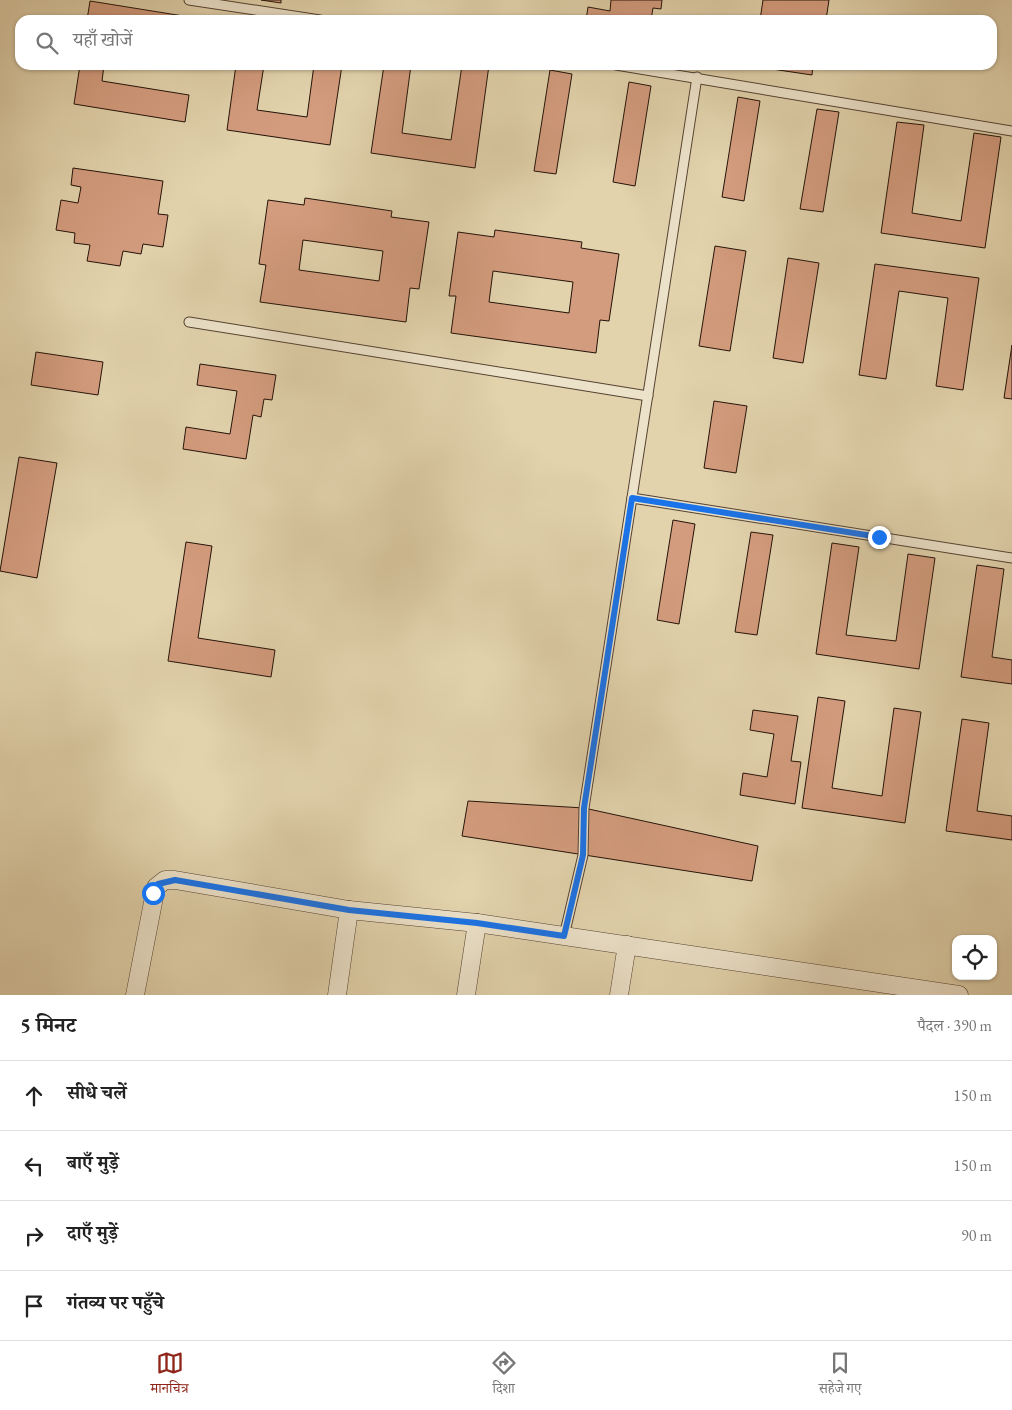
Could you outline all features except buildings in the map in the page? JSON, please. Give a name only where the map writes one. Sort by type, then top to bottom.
[{"type":"street","points":[[135,995],[153,893],[158,884],[165,880],[175,880],[349,910],[477,923],[959,995]]},
{"type":"street","points":[[337,995],[349,910]]},
{"type":"street","points":[[466,995],[477,923]]},
{"type":"street","points":[[620,995],[627,945]]},
{"type":"lane","points":[[189,0],[287,15]]},
{"type":"lane","points":[[650,70],[1012,130]]},
{"type":"lane","points":[[564,936],[583,855],[584,808],[697,77]]},
{"type":"lane","points":[[189,322],[648,396]]},
{"type":"lane","points":[[632,498],[1012,558]]},
{"type":"route","points":[[153,893],[158,884],[165,880],[175,880],[349,910],[477,923],[564,936],[583,855],[584,808],[632,498],[879,537]]}]
